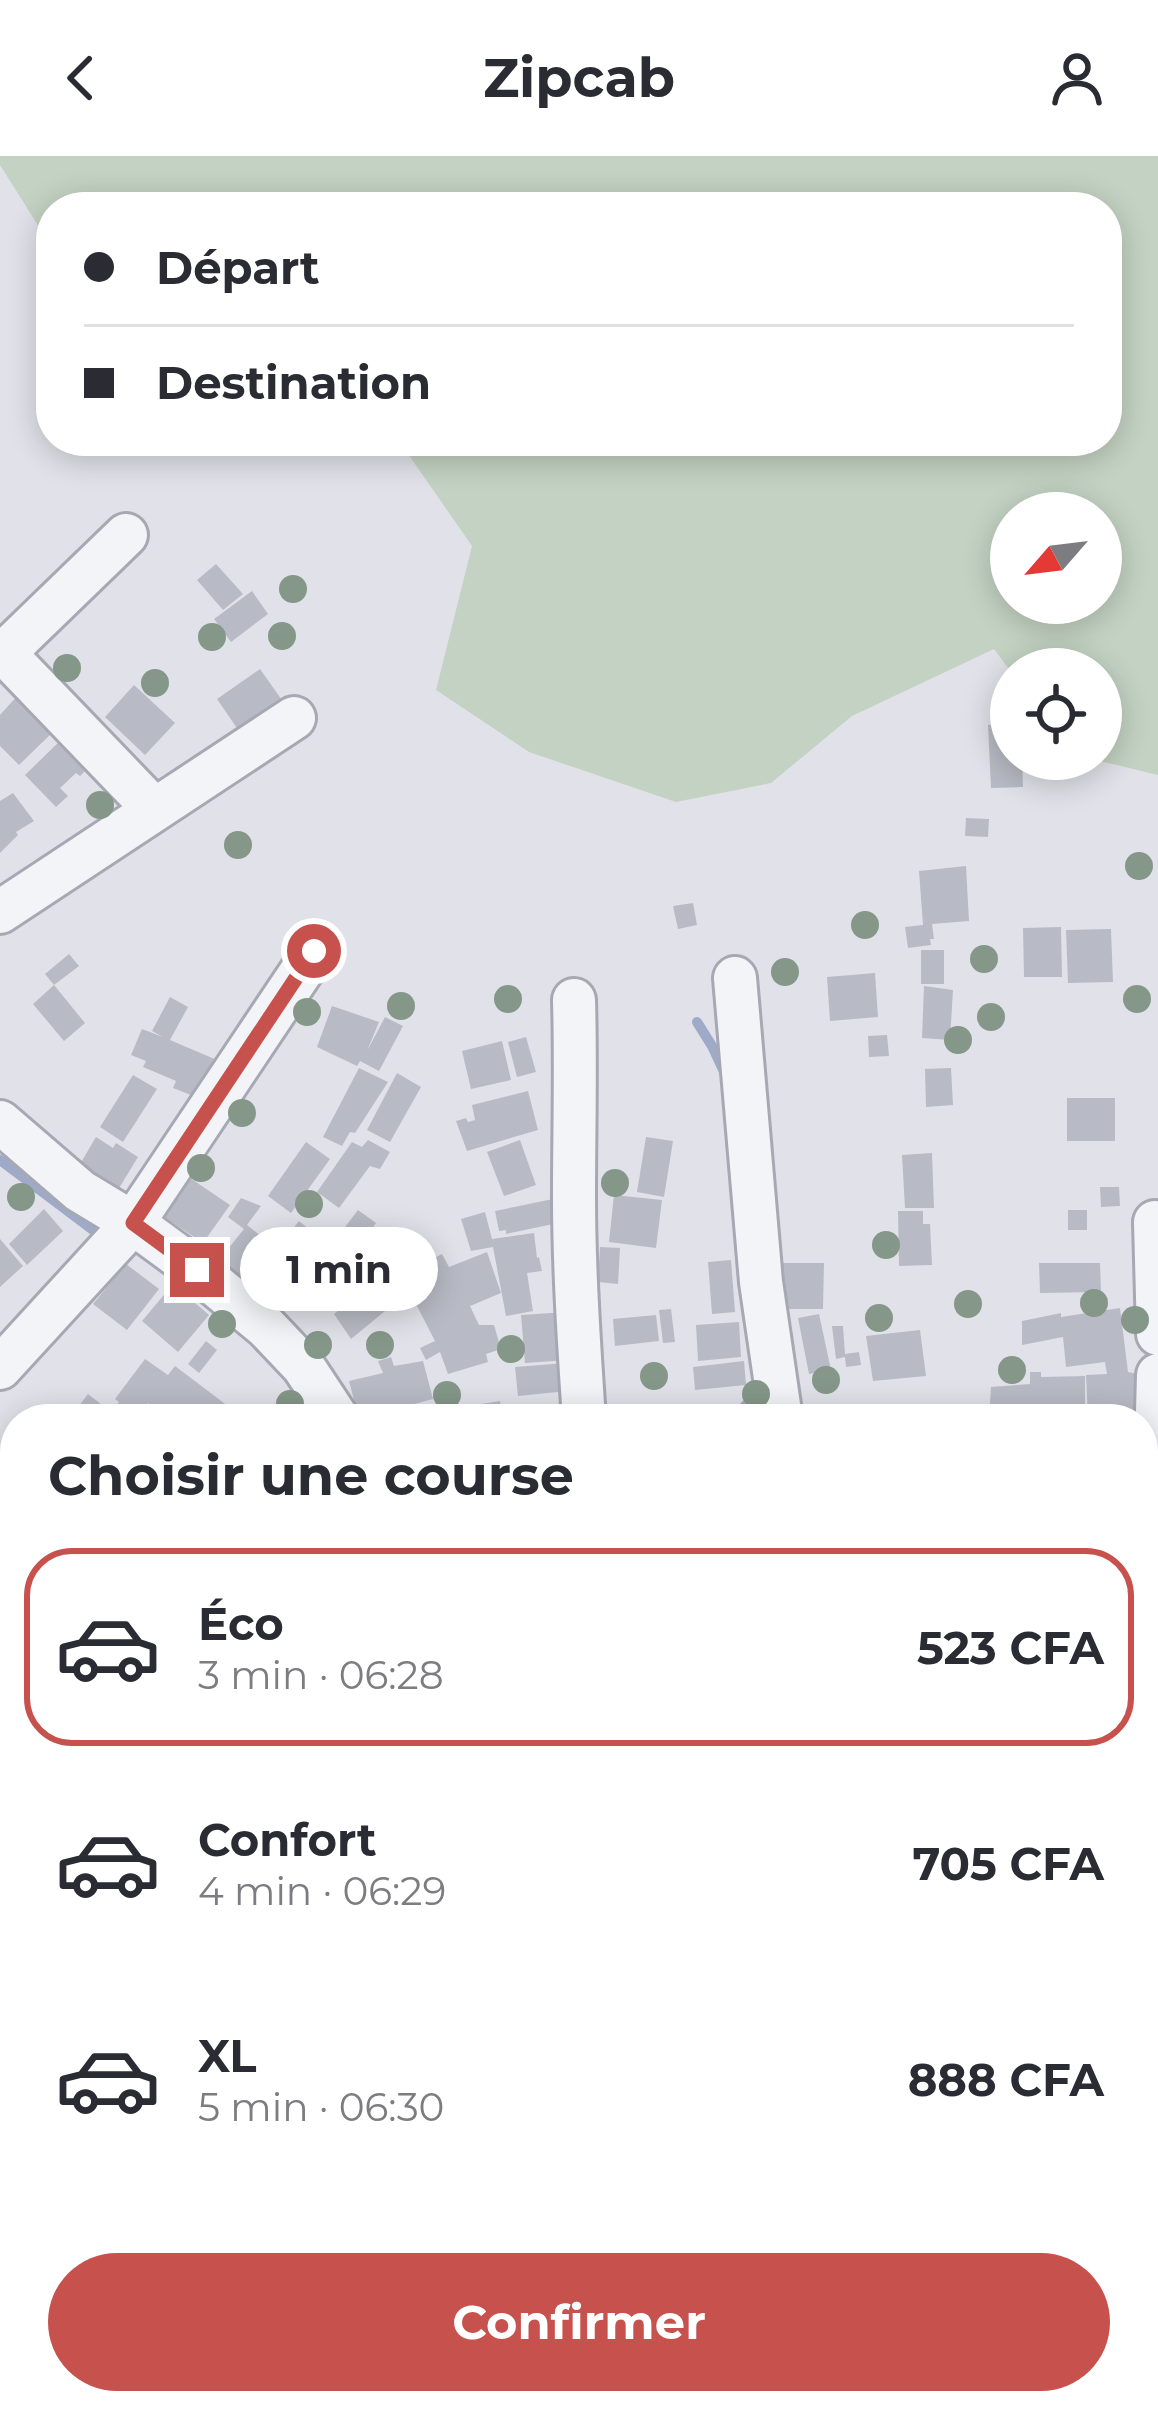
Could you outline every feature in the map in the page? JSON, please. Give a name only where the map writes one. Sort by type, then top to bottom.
[{"type":"street","points":[[126,535],[2,656],[154,809]]},
{"type":"street","points":[[0,912],[294,718]]},
{"type":"street","points":[[0,1369],[133,1223],[314,951]]},
{"type":"street","points":[[735,978],[761,1282],[779,1404]]},
{"type":"street","points":[[574,1000],[574,1197],[583,1404]]},
{"type":"street","points":[[0,1122],[80,1191],[197,1270],[266,1328],[303,1366],[328,1404]]},
{"type":"street","points":[[1155,1222],[1158,1334]]},
{"type":"green space","points":[[0,156],[1158,156],[1158,775],[1122,766],[1122,648],[990,648],[852,716],[771,783],[676,802],[529,752],[436,690],[472,546],[409,456],[1122,456],[1122,192],[36,192],[36,222],[0,165]]},
{"type":"building","points":[[216,564],[243,594],[223,610],[197,580]]},
{"type":"building","points":[[252,591],[268,614],[231,642],[214,619]]},
{"type":"building","points":[[260,669],[284,703],[241,734],[217,699]]},
{"type":"building","points":[[134,685],[175,723],[145,755],[105,717]]},
{"type":"building","points":[[19,694],[56,729],[19,765],[0,746],[0,715]]},
{"type":"building","points":[[64,737],[92,764],[60,788],[68,796],[56,807],[25,775]]},
{"type":"building","points":[[991,780],[1023,780],[1023,787],[991,788]]},
{"type":"building","points":[[13,793],[34,821],[16,832],[0,853],[0,801]]},
{"type":"building","points":[[966,818],[989,819],[988,837],[965,836]]},
{"type":"building","points":[[966,866],[969,921],[932,924],[931,945],[908,948],[905,927],[923,925],[919,871]]},
{"type":"building","points":[[693,903],[697,925],[678,929],[673,906]]},
{"type":"building","points":[[1061,927],[1062,977],[1024,977],[1023,928]]},
{"type":"building","points":[[1111,929],[1113,982],[1068,983],[1066,930]]},
{"type":"building","points":[[921,950],[944,950],[944,984],[921,984]]},
{"type":"building","points":[[69,954],[79,966],[54,985],[45,974]]},
{"type":"building","points":[[875,973],[878,1017],[830,1021],[827,977]]},
{"type":"building","points":[[54,985],[85,1023],[64,1041],[33,1004]]},
{"type":"building","points":[[924,986],[953,990],[950,1040],[922,1038]]},
{"type":"building","points":[[170,997],[188,1007],[170,1040],[217,1060],[196,1097],[173,1088],[176,1081],[143,1067],[146,1061],[131,1055],[142,1029],[163,1037],[152,1031]]},
{"type":"building","points":[[332,1006],[379,1022],[367,1051],[385,1017],[403,1026],[379,1071],[317,1047]]},
{"type":"building","points":[[887,1035],[889,1056],[869,1057],[868,1036]]},
{"type":"building","points":[[526,1037],[536,1072],[517,1077],[508,1042]]},
{"type":"building","points":[[502,1041],[511,1080],[471,1089],[462,1051]]},
{"type":"building","points":[[359,1068],[388,1082],[342,1146],[323,1137]]},
{"type":"building","points":[[951,1068],[953,1105],[926,1107],[925,1069]]},
{"type":"building","points":[[397,1073],[421,1087],[390,1142],[367,1130]]},
{"type":"building","points":[[133,1075],[157,1089],[123,1142],[100,1127]]},
{"type":"building","points":[[528,1091],[538,1130],[467,1151],[456,1121],[475,1120],[472,1105]]},
{"type":"building","points":[[1067,1098],[1115,1098],[1115,1141],[1067,1141]]},
{"type":"building","points":[[96,1137],[138,1157],[113,1198],[73,1176]]},
{"type":"building","points":[[646,1137],[673,1141],[664,1197],[637,1192]]},
{"type":"building","points":[[368,1140],[390,1152],[380,1169],[370,1166],[339,1208],[317,1192],[352,1142],[362,1147]]},
{"type":"building","points":[[520,1140],[536,1185],[504,1196],[487,1152]]},
{"type":"building","points":[[306,1142],[330,1159],[291,1213],[268,1196]]},
{"type":"building","points":[[932,1153],[934,1208],[905,1208],[902,1155]]},
{"type":"building","points":[[190,1178],[230,1205],[203,1243],[163,1216]]},
{"type":"building","points":[[1100,1187],[1119,1187],[1120,1206],[1101,1207]]},
{"type":"building","points":[[614,1195],[662,1200],[656,1248],[609,1242]]},
{"type":"building","points":[[241,1198],[261,1206],[247,1225],[277,1249],[244,1288],[215,1265],[244,1229],[228,1217]]},
{"type":"building","points":[[553,1199],[558,1223],[506,1234],[506,1230],[499,1231],[495,1211]]},
{"type":"building","points":[[44,1209],[63,1231],[27,1265],[9,1244]]},
{"type":"building","points":[[358,1210],[376,1223],[361,1245],[342,1231]]},
{"type":"building","points":[[1068,1210],[1087,1210],[1087,1230],[1068,1230]]},
{"type":"building","points":[[898,1211],[923,1211],[923,1224],[930,1224],[932,1265],[899,1266]]},
{"type":"building","points":[[485,1212],[492,1239],[534,1233],[542,1271],[527,1273],[533,1311],[506,1316],[493,1247],[471,1251],[461,1219]]},
{"type":"building","points":[[299,1221],[343,1257],[326,1279],[281,1244]]},
{"type":"building","points":[[0,1239],[23,1266],[0,1287]]},
{"type":"building","points":[[600,1247],[620,1248],[618,1284],[598,1282]]},
{"type":"building","points":[[487,1252],[501,1293],[470,1306],[479,1325],[494,1325],[501,1349],[486,1354],[488,1362],[448,1374],[440,1352],[426,1360],[420,1348],[435,1341],[401,1275],[442,1254],[449,1267]]},
{"type":"building","points":[[731,1260],[735,1312],[712,1314],[708,1262]]},
{"type":"building","points":[[779,1263],[824,1263],[823,1309],[779,1309]]},
{"type":"building","points":[[1039,1263],[1100,1263],[1101,1292],[1040,1293]]},
{"type":"building","points":[[126,1264],[159,1289],[127,1330],[93,1304]]},
{"type":"building","points":[[380,1279],[396,1302],[351,1339],[334,1314]]},
{"type":"building","points":[[173,1284],[209,1315],[178,1352],[142,1321]]},
{"type":"building","points":[[1120,1308],[1128,1372],[1138,1374],[1139,1404],[1087,1404],[1086,1375],[1107,1374],[1105,1362],[1066,1367],[1063,1337],[1022,1345],[1022,1321],[1061,1313],[1061,1317]]},
{"type":"building","points":[[671,1309],[675,1342],[663,1343],[659,1310]]},
{"type":"building","points":[[567,1312],[570,1360],[525,1363],[521,1315]]},
{"type":"building","points":[[819,1314],[831,1370],[809,1374],[798,1318]]},
{"type":"building","points":[[656,1315],[659,1341],[615,1346],[613,1319]]},
{"type":"building","points":[[739,1322],[741,1357],[698,1361],[696,1325]]},
{"type":"building","points":[[832,1326],[843,1326],[845,1354],[859,1352],[861,1365],[846,1367],[845,1357],[836,1359]]},
{"type":"building","points":[[920,1330],[926,1376],[873,1381],[866,1336]]},
{"type":"building","points":[[206,1341],[217,1350],[199,1373],[188,1364]]},
{"type":"building","points":[[391,1357],[394,1366],[423,1361],[433,1399],[414,1404],[355,1404],[349,1381],[383,1373],[378,1361]]},
{"type":"building","points":[[145,1359],[168,1375],[175,1366],[225,1404],[118,1404],[115,1399]]},
{"type":"building","points":[[744,1361],[746,1385],[695,1390],[693,1367]]},
{"type":"building","points":[[565,1363],[568,1391],[518,1396],[515,1367]]},
{"type":"building","points":[[1030,1372],[1041,1372],[1041,1377],[1085,1376],[1085,1404],[990,1404],[991,1387],[1030,1384]]},
{"type":"building","points":[[88,1394],[101,1404],[80,1404]]},
{"type":"waterway","points":[[697,1022],[725,1074]]},
{"type":"waterway","points":[[0,1160],[93,1230],[99,1238],[95,1244]]},
{"type":"waterway","points":[[746,1404],[758,1379]]},
{"type":"route","points":[[197,1270],[133,1223],[314,951]]}]
